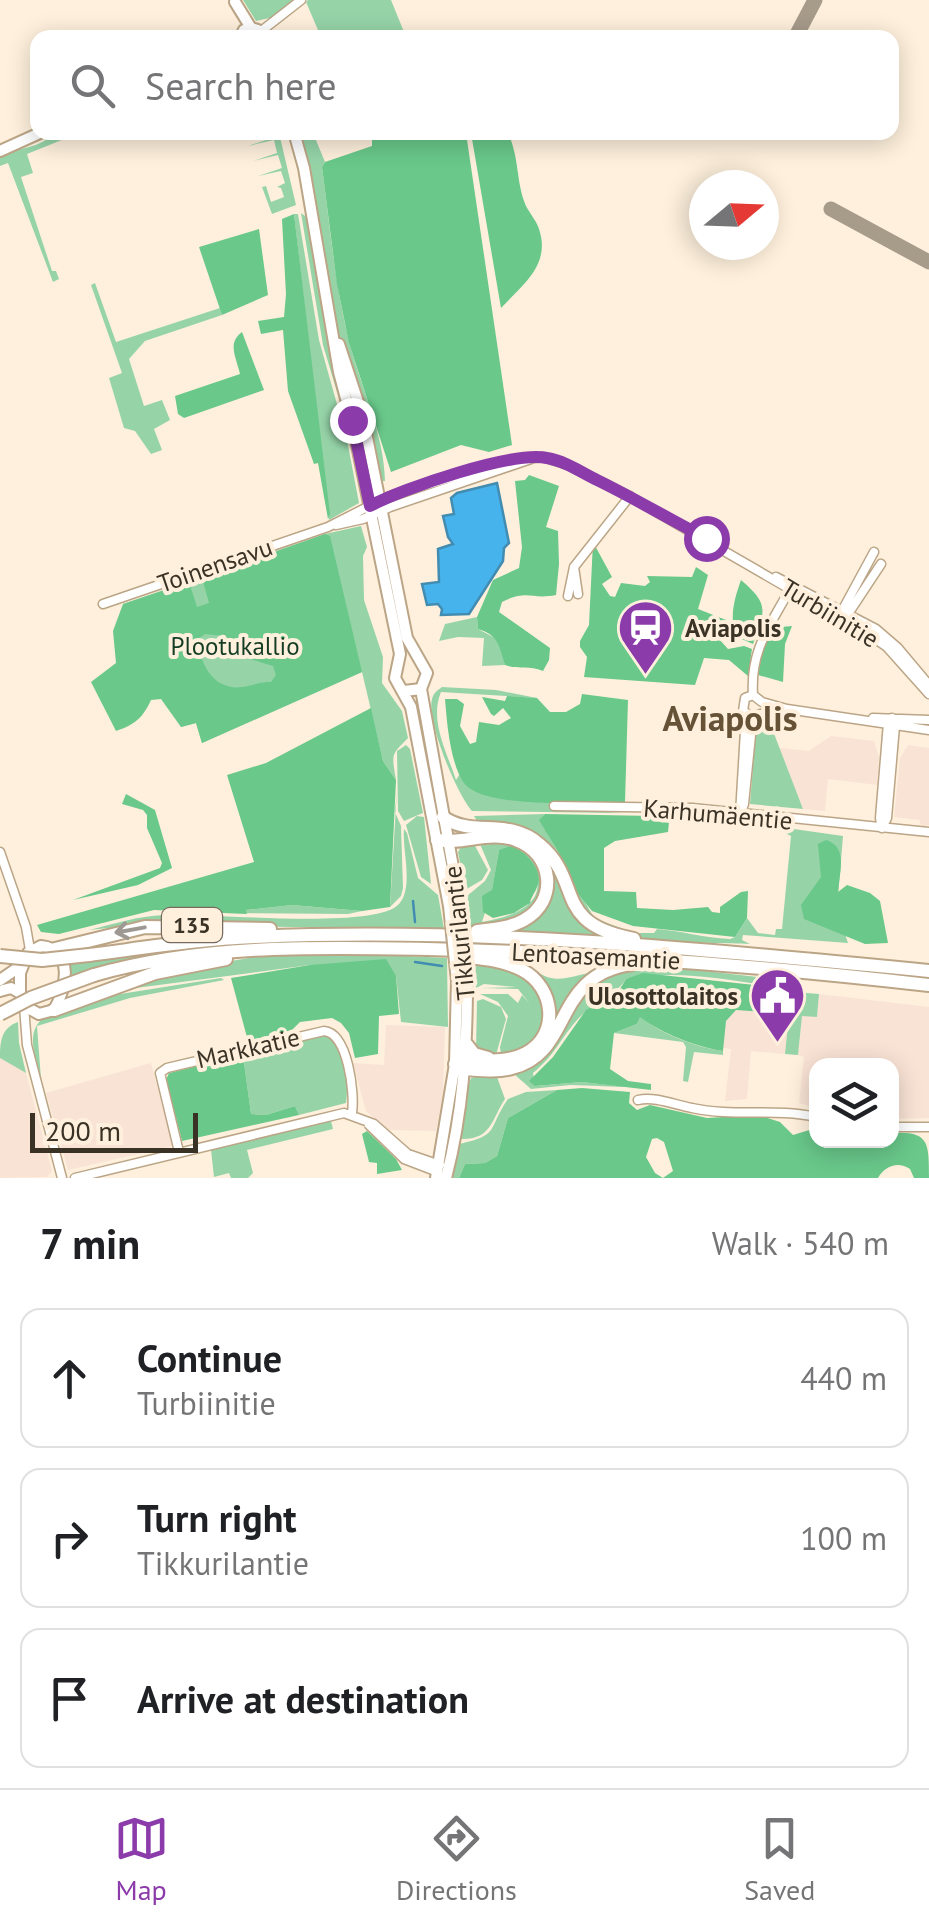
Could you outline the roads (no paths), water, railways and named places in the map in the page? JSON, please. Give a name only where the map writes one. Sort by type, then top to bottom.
[{"type":"highway","points":[[443,817],[458,826],[514,830],[541,845],[553,860],[574,907],[595,927],[667,953]]},
{"type":"highway","points":[[444,839],[482,827]]},
{"type":"highway","points":[[435,936],[509,927],[526,920],[539,907],[548,884],[546,868],[538,854],[518,840],[483,836],[444,839]]},
{"type":"highway","name":"135","points":[[52,951],[121,931],[165,925],[308,930],[332,935]]},
{"type":"highway","points":[[0,953],[42,960],[52,951],[89,954],[210,940],[332,935]]},
{"type":"highway","name":"Lentoasemantie","points":[[332,935],[435,936],[929,971]]},
{"type":"highway","points":[[406,949],[503,962],[539,983],[549,1006],[549,1023],[543,1038],[521,1056],[462,1065]]},
{"type":"highway","points":[[0,1014],[94,974],[176,957],[262,950]]},
{"type":"highway","name":"Lentoasemantie","points":[[262,950],[667,953],[929,985]]},
{"type":"highway","name":"135","points":[[54,1010],[155,973],[262,950]]},
{"type":"highway","points":[[462,1065],[511,1069],[526,1063],[548,1046],[572,998],[592,977],[667,953]]},
{"type":"highway","points":[[467,1045],[474,1054],[500,1060]]},
{"type":"main road","points":[[235,1],[250,30]]},
{"type":"main road","points":[[0,151],[30,137]]},
{"type":"main road","points":[[296,140],[329,317],[376,508],[407,638],[427,676],[421,689],[404,691],[396,682],[400,654],[376,508]]},
{"type":"main road","points":[[398,666],[410,659],[421,662]]},
{"type":"main road","name":"Tikkurilantie","points":[[421,689],[444,839]]},
{"type":"main road","name":"Tikkurilantie","points":[[404,691],[444,839],[467,1045],[441,1173]]},
{"type":"main road","points":[[30,950],[23,964],[20,993],[24,1006],[39,1014]]},
{"type":"main road","name":"135","points":[[30,950],[52,951]]},
{"type":"main road","points":[[52,951],[63,963],[65,981],[54,1010]]},
{"type":"main road","points":[[0,980],[23,964]]},
{"type":"main road","name":"Tikkurilantie","points":[[462,981],[462,1065]]},
{"type":"main road","points":[[0,990],[8,988],[20,993]]},
{"type":"main road","name":"135","points":[[39,1014],[54,1010]]},
{"type":"street","points":[[256,30],[301,0]]},
{"type":"street","name":"Turbiinitie","points":[[376,508],[507,460],[543,457],[568,465],[892,642],[929,686]]},
{"type":"street","points":[[573,595],[574,567],[630,496]]},
{"type":"street","name":"Toinensavu","points":[[103,604],[376,508]]},
{"type":"street","points":[[845,615],[874,552]]},
{"type":"street","points":[[845,615],[880,564]]},
{"type":"street","points":[[740,814],[738,804],[755,711],[753,695],[762,634],[790,587]]},
{"type":"street","name":"Turbiinitie","points":[[845,615],[887,648],[929,694]]},
{"type":"street","points":[[753,695],[743,700],[742,707],[928,727]]},
{"type":"street","points":[[882,828],[888,818],[891,722]]},
{"type":"street","name":"Karhumäentie","points":[[554,806],[692,808],[929,832]]},
{"type":"street","points":[[0,852],[30,950]]},
{"type":"street","points":[[26,927],[52,951]]},
{"type":"street","points":[[24,1006],[27,1045],[62,1178]]},
{"type":"street","points":[[26,1030],[39,1014]]},
{"type":"street","name":"Markkatie","points":[[179,1152],[160,1073],[230,1050],[333,1032],[340,1041],[353,1090],[352,1114]]},
{"type":"street","points":[[638,1100],[651,1099],[707,1111],[762,1110],[809,1116]]},
{"type":"street","points":[[75,1178],[336,1114],[352,1114],[374,1124],[405,1152],[441,1173]]},
{"type":"street","points":[[899,1128],[926,1130]]},
{"type":"water","points":[[497,483],[509,543],[504,548],[503,561],[469,614],[441,615],[438,604],[427,605],[422,584],[439,582],[438,549],[453,544],[443,516],[454,514],[451,498],[457,493]]},
{"type":"waterway","points":[[413,901],[415,922]]},
{"type":"waterway","points":[[415,962],[442,966]]},
{"type":"place","name":"Aviapolis","points":[[646,677]]},
{"type":"place","name":"Ulosottolaitos","points":[[777,1045]]},
{"type":"district","name":"Aviapolis","points":[[730,719]]},
{"type":"park label","name":"Plootukallio","points":[[235,646]]}]
